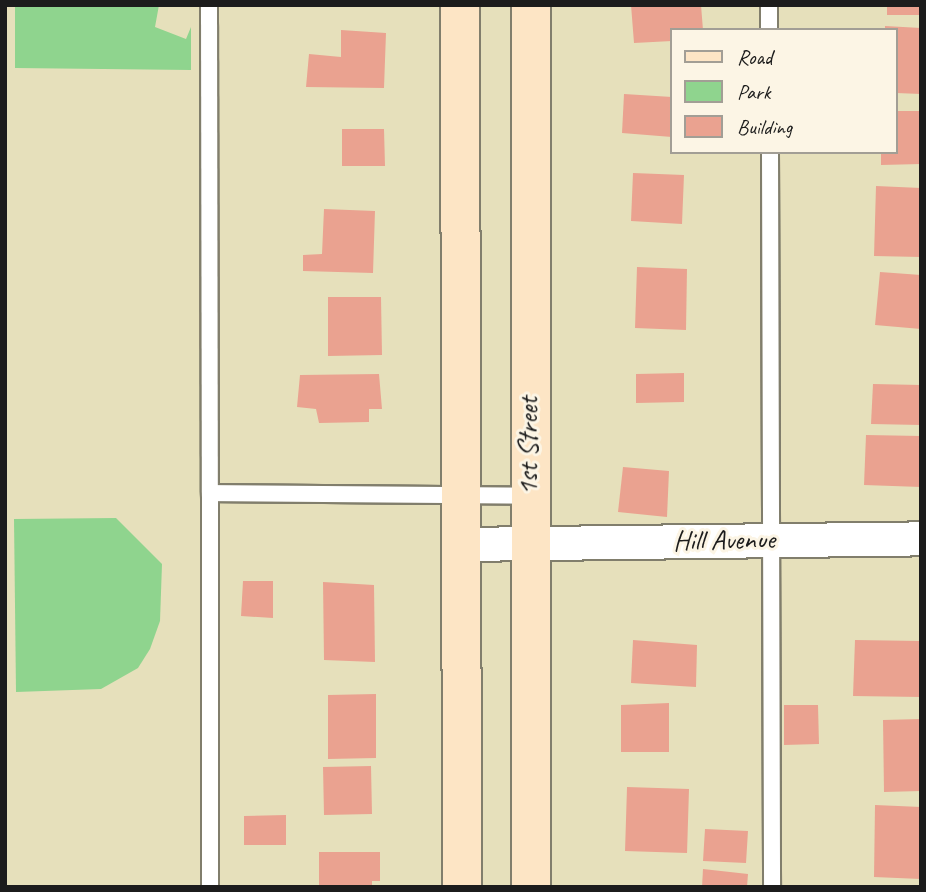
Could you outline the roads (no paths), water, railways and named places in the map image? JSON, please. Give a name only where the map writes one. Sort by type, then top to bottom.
[{"type":"main road","points":[[460,5],[459,544],[462,887]]},
{"type":"main road","name":"1st Street","points":[[531,5],[528,496],[531,887]]},
{"type":"street","name":"Hill Avenue","points":[[459,544],[921,538]]},
{"type":"lane","points":[[209,5],[210,887]]},
{"type":"lane","points":[[769,5],[769,28]]},
{"type":"lane","points":[[770,154],[774,540],[772,887]]},
{"type":"lane","points":[[210,493],[528,496]]}]
